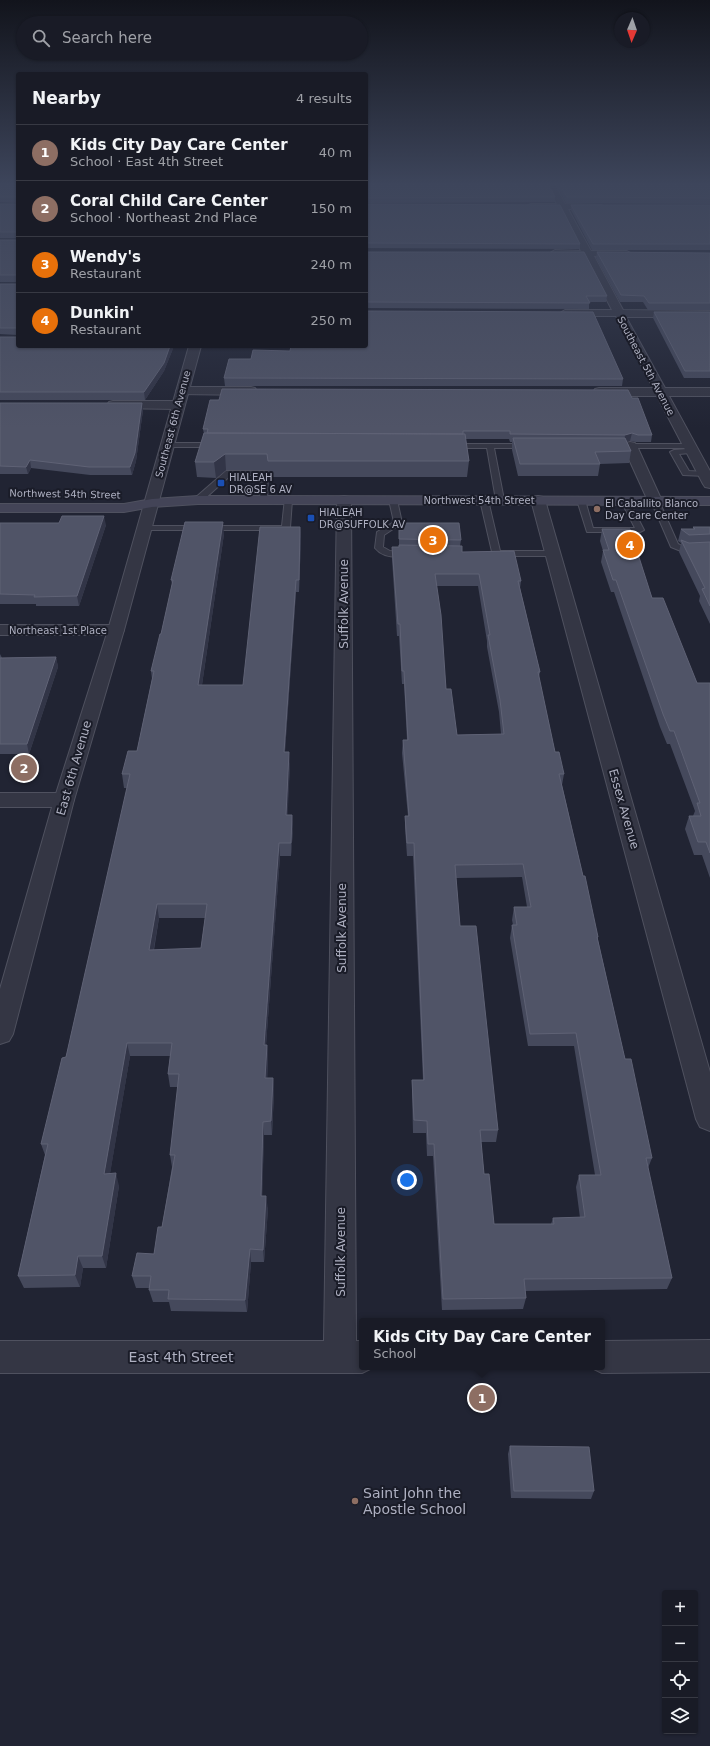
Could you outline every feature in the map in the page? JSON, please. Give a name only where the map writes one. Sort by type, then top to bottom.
[{"type":"main road","name":"Northwest 54th Street","points":[[128,495],[152,503]]},
{"type":"main road","name":"Northwest 54th Street","points":[[0,508],[124,508],[152,503],[198,500],[710,501]]},
{"type":"street","name":"Southeast 5th Avenue","points":[[592,264],[703,474],[710,484]]},
{"type":"street","points":[[555,314],[710,314]]},
{"type":"street","name":"Southeast 6th Avenue","points":[[152,503],[194,348]]},
{"type":"street","points":[[182,391],[262,391]]},
{"type":"street","points":[[588,392],[710,392]]},
{"type":"street","points":[[100,405],[178,405]]},
{"type":"street","points":[[630,446],[655,501]]},
{"type":"street","name":"Suffolk Avenue","points":[[344,500],[351,1357]]},
{"type":"street","name":"Essex Avenue","points":[[538,500],[710,1119]]},
{"type":"street","name":"East 6th Avenue","points":[[0,1034],[64,800],[116,630],[152,503]]},
{"type":"street","name":"Northeast 1st Place","points":[[0,630],[116,630]]},
{"type":"street","points":[[0,800],[64,800]]},
{"type":"street","points":[[605,1356],[710,1356]]},
{"type":"street","name":"East 4th Street","points":[[0,1357],[351,1357]]},
{"type":"lane","points":[[167,445],[222,446]]},
{"type":"lane","points":[[443,446],[537,446]]},
{"type":"lane","points":[[490,446],[500,500]]},
{"type":"lane","points":[[614,446],[690,449]]},
{"type":"lane","points":[[690,449],[674,452],[686,473],[703,474]]},
{"type":"lane","points":[[198,500],[229,473],[265,473],[264,500]]},
{"type":"lane","points":[[144,528],[286,528],[288,500]]},
{"type":"lane","points":[[393,500],[398,523],[380,534],[379,548],[385,553],[413,554]]},
{"type":"lane","points":[[484,500],[492,554],[553,554]]},
{"type":"lane","points":[[581,500],[590,530],[640,530],[625,501]]},
{"type":"lane","points":[[655,501],[677,548],[688,550],[710,550]]},
{"type":"lane","points":[[668,530],[680,534]]},
{"type":"building","points":[[0,264],[16,264],[16,275],[0,275]]},
{"type":"building","points":[[368,264],[591,264],[607,296],[586,296],[590,303],[368,302]]},
{"type":"building","points":[[604,264],[710,264],[710,303],[649,303],[644,296],[621,295]]},
{"type":"building","points":[[0,284],[16,284],[16,328],[0,328]]},
{"type":"building","points":[[368,311],[593,312],[623,379],[224,378],[229,359],[251,359],[253,350],[290,351],[291,348],[368,348]]},
{"type":"building","points":[[654,312],[710,312],[710,371],[685,371]]},
{"type":"building","points":[[0,337],[16,337],[16,348],[169,348],[164,363],[144,392],[0,392]]},
{"type":"building","points":[[222,389],[628,390],[632,398],[638,398],[652,435],[638,435],[632,433],[625,435],[510,434],[510,431],[463,431],[463,434],[207,433],[208,429],[203,429],[210,400],[219,400]]},
{"type":"building","points":[[0,403],[142,403],[135,453],[130,467],[89,467],[30,460],[26,467],[0,466]]},
{"type":"building","points":[[204,433],[465,434],[469,461],[268,461],[267,454],[225,454],[214,462],[195,462]]},
{"type":"building","points":[[513,438],[625,438],[631,451],[595,452],[600,464],[520,464]]},
{"type":"building","points":[[62,516],[104,516],[77,596],[34,597],[35,595],[0,594],[0,523],[59,523]]},
{"type":"building","points":[[185,522],[223,522],[198,685],[243,685],[260,527],[300,527],[299,580],[296,580],[284,752],[289,752],[286,815],[292,815],[291,843],[279,843],[264,1045],[267,1045],[265,1078],[273,1078],[271,1121],[263,1122],[261,1196],[266,1196],[263,1250],[250,1249],[245,1300],[168,1299],[169,1290],[149,1290],[151,1276],[132,1276],[137,1253],[154,1254],[158,1227],[162,1227],[175,1155],[170,1155],[179,1074],[168,1074],[172,1043],[127,1043],[104,1174],[116,1173],[102,1256],[78,1256],[75,1275],[18,1276],[48,1144],[41,1144],[62,1058],[66,1057],[130,774],[122,774],[128,751],[137,751],[154,671],[151,671],[173,580],[171,580]],"holes":[[[157,904],[207,904],[201,948],[149,950]]]},
{"type":"building","points":[[403,523],[459,523],[461,540],[399,539],[399,530],[403,530]]},
{"type":"building","points":[[693,527],[710,527],[710,534],[689,535],[681,529],[695,529]]},
{"type":"building","points":[[602,529],[630,529],[652,598],[663,598],[697,683],[710,683],[710,853],[706,842],[698,842],[689,816],[701,816],[697,803],[700,803],[674,731],[670,731],[663,714],[616,580],[613,580],[603,550],[609,550]]},
{"type":"building","points":[[681,540],[689,543],[710,542],[710,606],[702,589],[705,588]]},
{"type":"building","points":[[399,545],[462,546],[462,552],[514,551],[521,581],[518,581],[540,672],[538,672],[555,752],[559,752],[564,774],[559,774],[583,876],[585,876],[597,937],[625,1059],[631,1059],[652,1158],[646,1158],[672,1278],[524,1279],[526,1298],[443,1299],[434,1144],[428,1144],[427,1121],[414,1120],[412,1080],[424,1080],[414,843],[407,843],[405,816],[409,816],[403,740],[408,740],[404,671],[402,671],[400,624],[398,624],[392,547],[399,547]],"holes":[[[435,574],[479,574],[490,635],[488,635],[500,700],[504,734],[457,735],[451,689],[446,689],[441,615]],[[523,864],[531,907],[514,907],[517,925],[512,925],[530,1034],[576,1033],[601,1175],[579,1175],[585,1217],[553,1218],[554,1224],[494,1224],[489,1174],[484,1174],[480,1130],[498,1130],[476,926],[460,926],[455,865]]]},
{"type":"building","points":[[56,657],[27,744],[0,744],[0,658]]},
{"type":"building","points":[[510,1446],[589,1447],[594,1491],[514,1491]]},
{"type":"place","name":"HIALEAH DR@SE 6 AV","points":[[221,483]]},
{"type":"place","name":"El Caballito Blanco Day Care Center","points":[[597,509]]},
{"type":"place","name":"HIALEAH DR@SUFFOLK AV","points":[[311,518]]},
{"type":"place","name":"Wendy's","points":[[433,540]]},
{"type":"place","name":"Dunkin'","points":[[630,545]]},
{"type":"place","name":"Coral Child Care Center","points":[[24,768]]},
{"type":"place","name":"Kids City Day Care Center","points":[[482,1398]]},
{"type":"place","name":"Saint John the Apostle School","points":[[355,1501]]}]
